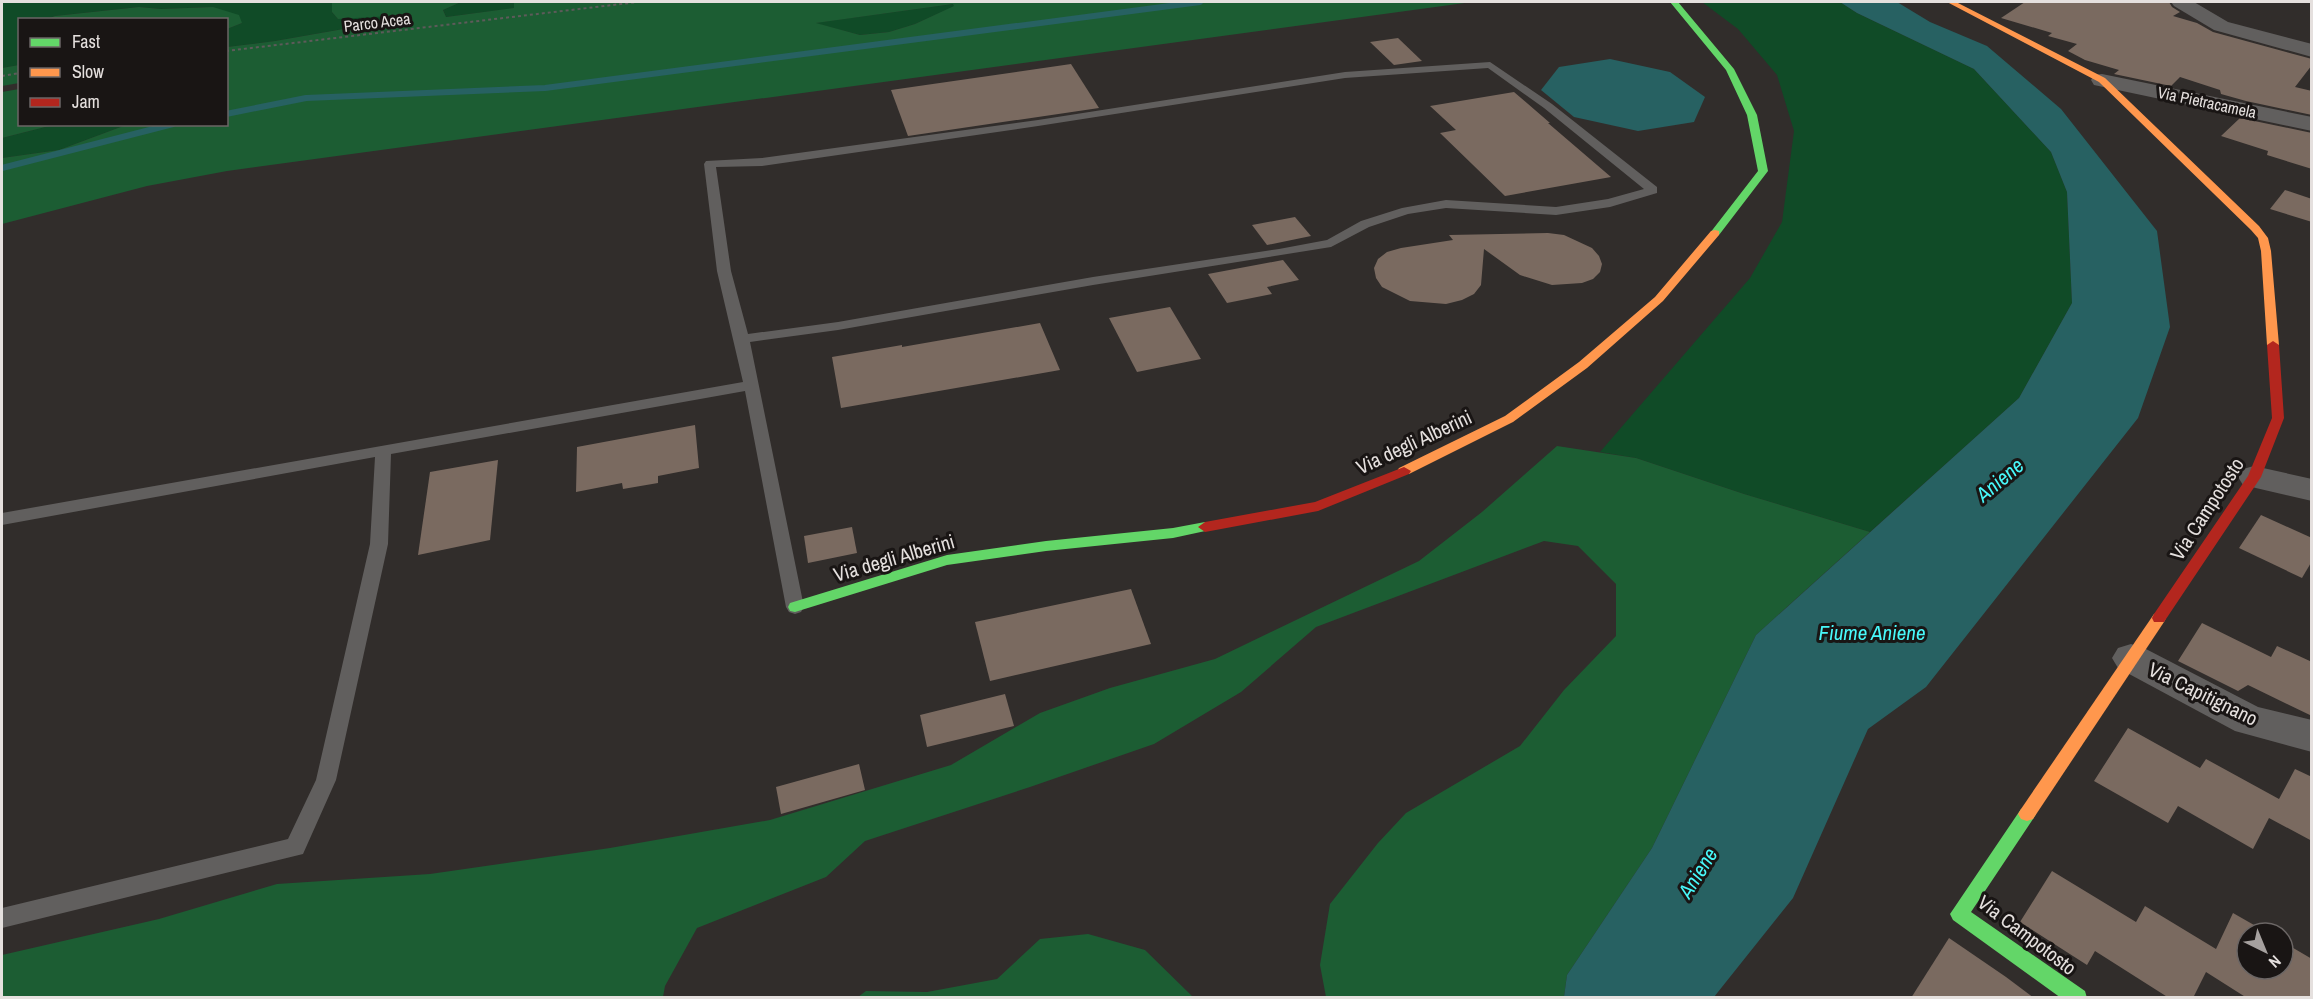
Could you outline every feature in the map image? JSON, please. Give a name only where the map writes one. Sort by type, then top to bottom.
[{"type":"street","name":"Via degli Alberini","points":[[795,607],[947,560],[1046,546],[1173,533],[1318,506],[1422,464],[1509,419],[1583,365],[1659,299],[1724,223],[1763,171],[1752,115],[1730,69],[1674,2]]},
{"type":"street","name":"Via Campotosto","points":[[1951,2],[2102,80],[2255,228],[2263,238],[2266,251],[2278,418],[2254,477],[1959,914],[2078,998]]},
{"type":"street","points":[[2181,2],[2221,26],[2312,51]]},
{"type":"street","name":"Via Pietracamela","points":[[2102,80],[2312,124]]},
{"type":"street","points":[[2254,477],[2312,490]]},
{"type":"street","name":"Via Capitignano","points":[[2131,658],[2249,720],[2312,736]]},
{"type":"lane","points":[[742,339],[838,326],[1093,281],[1300,249],[1331,243],[1365,224],[1406,211],[1446,204],[1556,211],[1610,203],[1653,190],[1548,106],[1490,65],[1345,75],[1015,127],[762,162],[710,164],[724,271],[742,339],[795,607]]},
{"type":"lane","points":[[2,519],[272,468],[383,452],[750,385]]},
{"type":"lane","points":[[2,918],[295,848],[326,780],[379,544],[383,452]]},
{"type":"path","name":"Parco Acea","points":[[228,51],[638,2]]},
{"type":"path","points":[[2,76],[18,73]]},
{"type":"green space","points":[[2,2],[337,2],[332,4],[332,12],[338,19],[392,15],[389,21],[228,47],[228,29],[242,23],[213,7],[161,9],[139,7],[50,18],[18,18],[18,65],[2,68]]},
{"type":"green space","points":[[337,2],[461,2],[443,10],[446,17],[514,8],[514,2],[1472,2],[227,171],[147,186],[2,224],[2,158],[59,150],[123,126],[228,126],[228,47],[389,21],[391,16],[338,19],[332,12],[332,3]],"holes":[[[953,4],[954,6],[915,24],[889,32],[860,35],[816,23]]]},
{"type":"green space","points":[[461,2],[514,2],[515,8],[446,17],[443,10]]},
{"type":"green space","points":[[1702,2],[1840,2],[1857,13],[1974,69],[2051,152],[2067,192],[2072,303],[2019,398],[1870,532],[1636,458],[1600,452],[1750,278],[1782,222],[1794,131],[1777,75],[1738,29]]},
{"type":"green space","points":[[953,4],[955,6],[915,24],[889,32],[860,35],[814,23]]},
{"type":"green space","points":[[139,7],[161,9],[213,7],[239,15],[242,23],[228,29],[228,18],[50,18]]},
{"type":"green space","points":[[18,65],[18,83],[2,86],[2,68]]},
{"type":"green space","points":[[18,89],[18,126],[49,126],[2,138],[2,92]]},
{"type":"green space","points":[[49,126],[123,126],[59,150],[2,158],[2,138]]},
{"type":"green space","points":[[1557,446],[1636,458],[1870,532],[1756,635],[1652,848],[1567,975],[1564,997],[1326,997],[1320,965],[1330,904],[1378,843],[1406,813],[1520,746],[1564,690],[1616,636],[1616,584],[1578,546],[1544,541],[1316,627],[1241,692],[1154,744],[865,841],[826,877],[697,928],[665,986],[663,997],[2,997],[2,955],[159,919],[277,884],[430,874],[610,848],[770,820],[951,765],[1040,713],[1110,688],[1215,659],[1419,561],[1482,512]]},
{"type":"green space","points":[[1088,934],[1145,950],[1193,997],[858,997],[866,991],[927,992],[997,979],[1040,939]]},
{"type":"water","name":"Fiume Aniene","points":[[1840,2],[1897,2],[1930,22],[1987,46],[2061,109],[2157,231],[2170,327],[2138,418],[1926,687],[1868,729],[1793,898],[1714,997],[1564,997],[1567,975],[1652,848],[1756,635],[2019,398],[2072,303],[2067,192],[2051,152],[1974,69],[1857,13]]},
{"type":"water","points":[[1610,59],[1670,72],[1705,97],[1694,122],[1638,131],[1574,117],[1541,90],[1559,67]]},
{"type":"building","points":[[2025,2],[2169,2],[2180,12],[2173,16],[2197,23],[2213,32],[2312,59],[2312,65],[2295,87],[2312,91],[2312,115],[2221,94],[2220,90],[2180,77],[2171,86],[2114,74],[2119,70],[2085,60],[2068,51],[2077,44],[2048,36],[2052,33],[2001,18]]},
{"type":"building","points":[[1398,38],[1422,61],[1394,65],[1370,42]]},
{"type":"building","points":[[1071,64],[1099,108],[908,136],[891,90]]},
{"type":"building","points":[[1514,92],[1611,177],[1505,196],[1440,133],[1456,130],[1430,106]]},
{"type":"building","points":[[2240,118],[2312,133],[2312,169],[2267,155],[2268,151],[2221,136]]},
{"type":"building","points":[[2285,190],[2312,199],[2312,222],[2270,209]]},
{"type":"building","points":[[1295,217],[1311,236],[1267,245],[1252,225]]},
{"type":"building","points":[[1548,233],[1564,235],[1592,248],[1602,264],[1600,272],[1593,279],[1582,283],[1552,285],[1520,275],[1484,249],[1481,285],[1474,294],[1446,304],[1410,301],[1382,287],[1376,278],[1374,268],[1378,259],[1387,252],[1453,240],[1449,235]]},
{"type":"building","points":[[1283,260],[1299,280],[1267,287],[1272,294],[1227,303],[1208,274]]},
{"type":"building","points":[[1170,307],[1201,359],[1137,372],[1109,318]]},
{"type":"building","points":[[1040,323],[1060,370],[841,408],[832,357]]},
{"type":"building","points":[[695,425],[699,468],[658,476],[658,483],[623,489],[622,483],[576,492],[577,447]]},
{"type":"building","points":[[498,460],[490,540],[418,555],[430,472]]},
{"type":"building","points":[[2261,515],[2312,538],[2312,561],[2302,578],[2239,548]]},
{"type":"building","points":[[852,527],[857,553],[808,563],[804,536]]},
{"type":"building","points":[[1131,589],[1151,644],[990,681],[975,622]]},
{"type":"building","points":[[2202,623],[2271,657],[2277,646],[2312,662],[2312,716],[2248,685],[2238,691],[2178,661]]},
{"type":"building","points":[[1005,694],[1014,726],[927,747],[920,715]]},
{"type":"building","points":[[2128,728],[2200,768],[2206,759],[2279,799],[2295,769],[2312,777],[2312,841],[2269,818],[2253,849],[2178,806],[2168,823],[2094,781]]},
{"type":"building","points":[[859,764],[865,790],[781,814],[776,787]]},
{"type":"building","points":[[2052,871],[2136,922],[2145,906],[2216,949],[2233,913],[2247,921],[2235,921],[2235,981],[2295,981],[2295,949],[2312,959],[2312,998],[2247,998],[2206,972],[2193,998],[2169,998],[2095,951],[2087,965],[2020,922]]},
{"type":"building","points":[[1949,938],[2006,977],[2034,998],[1911,998]]},
{"type":"waterway","points":[[228,114],[306,98],[545,88],[1200,2]]},
{"type":"waterway","points":[[2,168],[165,126]]},
{"type":"traffic: fast","points":[[1674,2],[1730,69],[1752,115],[1763,171],[1715,233]]},
{"type":"traffic: fast","points":[[795,607],[947,560],[1046,546],[1173,533],[1205,527]]},
{"type":"traffic: fast","points":[[2027,814],[1959,914],[2078,998]]},
{"type":"traffic: slow","points":[[1951,2],[2102,80],[2255,228],[2263,238],[2266,251],[2273,345]]},
{"type":"traffic: slow","points":[[1404,471],[1509,419],[1583,365],[1659,299],[1715,233]]},
{"type":"traffic: slow","points":[[2027,814],[2159,618]]},
{"type":"traffic: jam","points":[[2159,618],[2254,477],[2278,418],[2273,345]]},
{"type":"traffic: jam","points":[[1205,527],[1318,506],[1404,471]]},
{"type":"water label","name":"Aniene","points":[[2000,480]]},
{"type":"water label","name":"Aniene","points":[[1698,873]]}]
